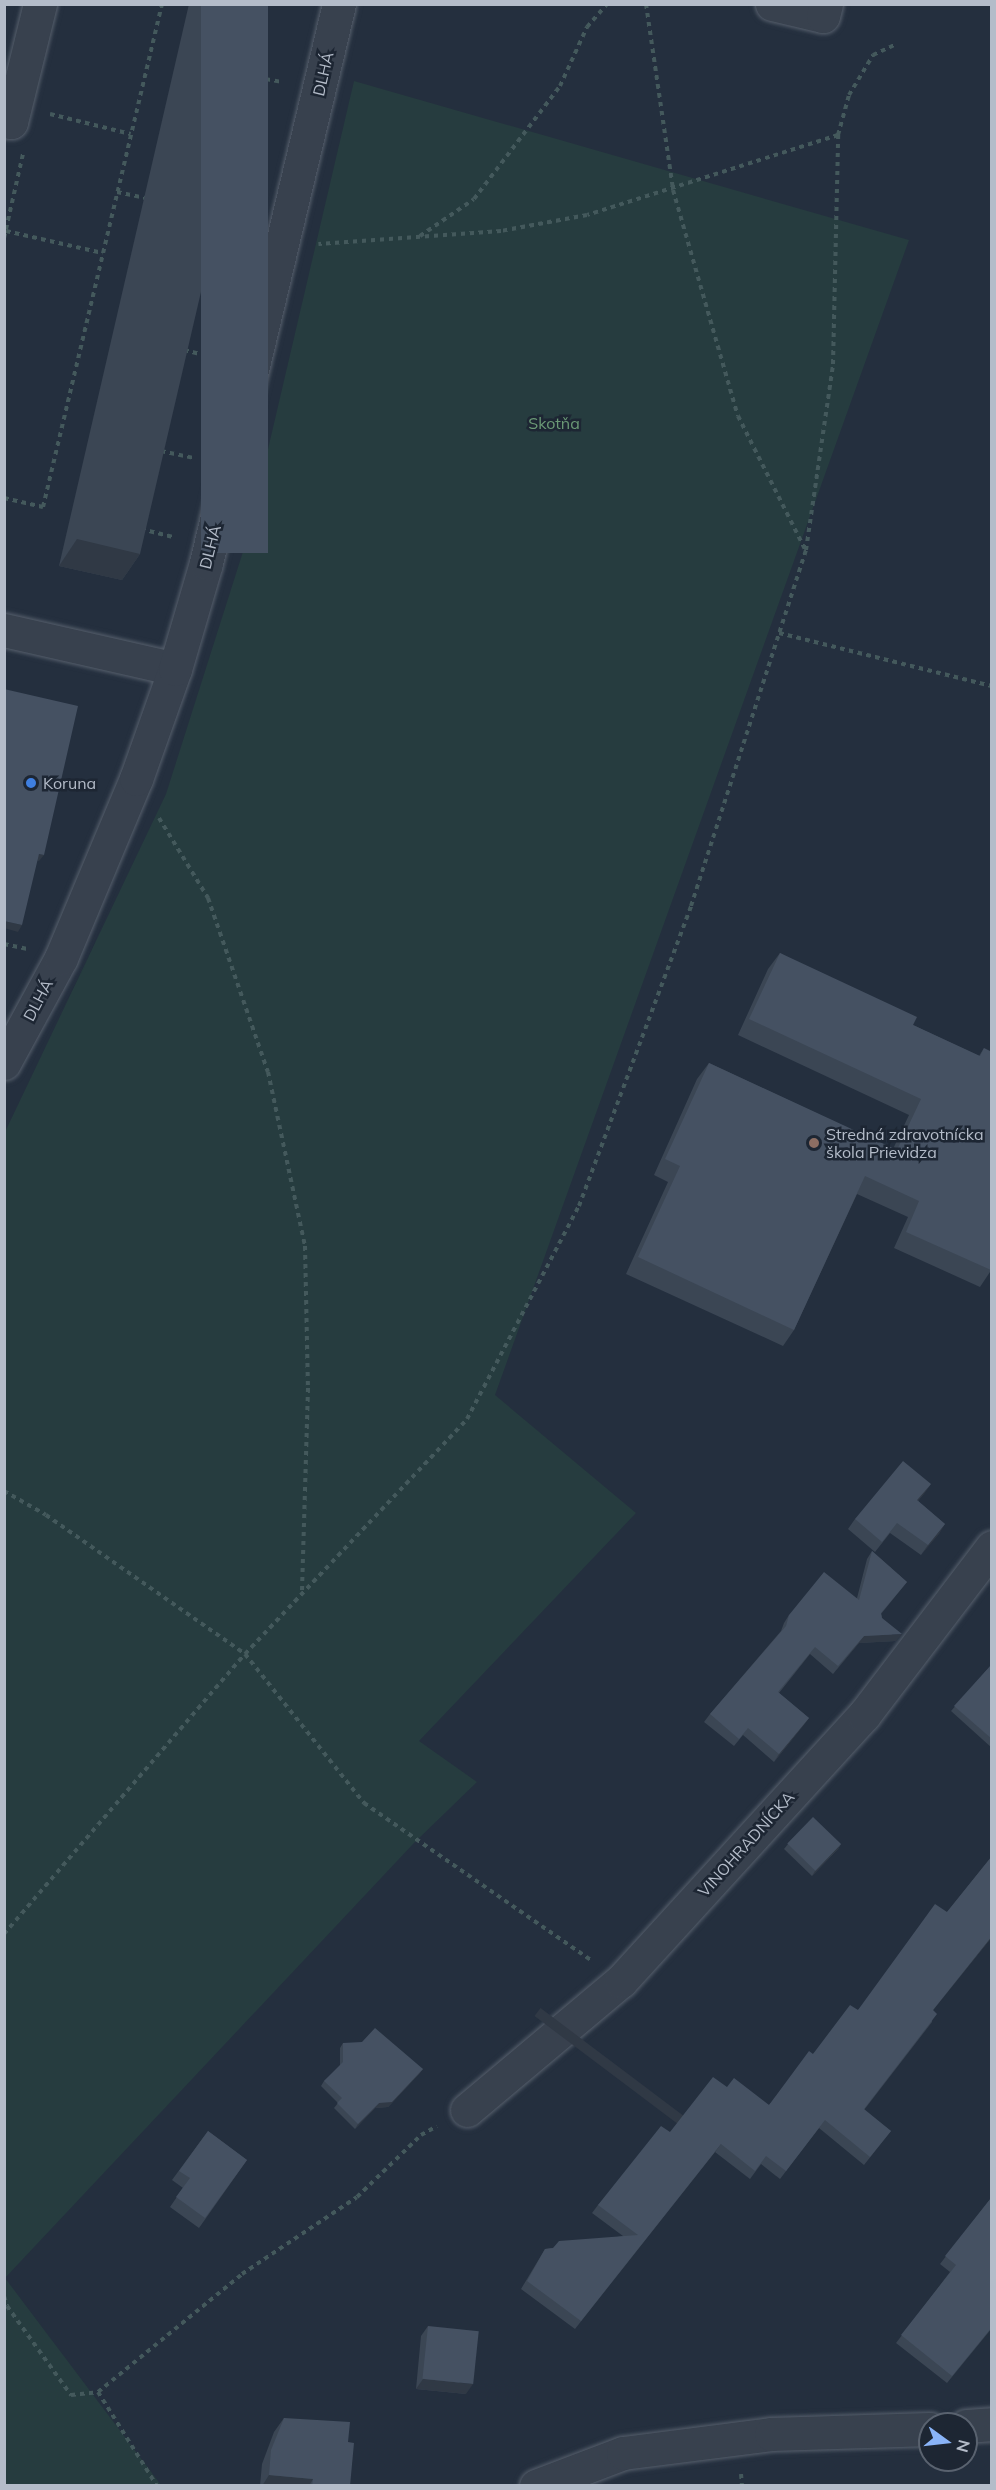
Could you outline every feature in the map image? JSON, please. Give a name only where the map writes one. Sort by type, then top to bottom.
[{"type":"street","points":[[10,116],[19,33],[40,4]]},
{"type":"street","name":"DLHÁ","points":[[4,1063],[61,958],[136,779],[175,669],[207,563],[339,4]]},
{"type":"street","points":[[772,4],[823,16],[826,4]]},
{"type":"street","points":[[4,630],[175,669]]},
{"type":"street","name":"VINOHRADNÍCKA","points":[[467,2110],[621,1981],[864,1715],[992,1546]]},
{"type":"street","points":[[536,2486],[622,2453],[771,2434],[918,2429]]},
{"type":"path","points":[[4,498],[43,507],[162,4]]},
{"type":"path","points":[[418,237],[474,199],[560,86],[587,27],[607,4]]},
{"type":"path","points":[[646,4],[673,190],[738,416],[806,550]]},
{"type":"path","points":[[4,1934],[245,1654],[467,1419],[579,1206],[691,906],[806,550],[833,364],[838,135],[849,94],[873,55],[897,44]]},
{"type":"path","points":[[238,74],[281,82]]},
{"type":"path","points":[[10,116],[131,134]]},
{"type":"path","points":[[4,238],[26,143],[10,116]]},
{"type":"path","points":[[282,247],[512,229],[587,215],[673,190],[838,135]]},
{"type":"path","points":[[220,151],[263,160]]},
{"type":"path","points":[[117,192],[161,202]]},
{"type":"path","points":[[205,213],[249,223]]},
{"type":"path","points":[[6,231],[103,253]]},
{"type":"path","points":[[193,269],[236,280]]},
{"type":"path","points":[[175,348],[217,358]]},
{"type":"path","points":[[152,449],[193,458]]},
{"type":"path","points":[[134,527],[173,537]]},
{"type":"path","points":[[779,633],[992,686]]},
{"type":"path","points":[[136,779],[208,898],[268,1072],[305,1246],[308,1388],[303,1593]]},
{"type":"path","points":[[4,1491],[46,1515],[245,1654],[364,1803],[621,1981]]},
{"type":"path","points":[[4,2296],[7,2306],[71,2394],[98,2392],[242,2274],[357,2197],[421,2135],[467,2110]]},
{"type":"path","points":[[98,2392],[157,2486]]},
{"type":"green space","name":"Skotňa","points":[[354,81],[909,240],[495,1395],[636,1513],[419,1741],[477,1782],[414,1843],[5,2278],[5,1132],[166,794],[247,539]]},
{"type":"green space","points":[[5,2278],[161,2485],[5,2485]]},
{"type":"building","points":[[201,4],[268,4],[268,553],[201,553]]},
{"type":"building","name":"Koruna","points":[[4,689],[78,706],[44,855],[39,854],[22,925],[4,921]]},
{"type":"building","points":[[780,953],[917,1017],[913,1025],[980,1056],[984,1048],[992,1052],[991,1270],[906,1232],[919,1201],[865,1176],[794,1330],[638,1257],[680,1166],[665,1159],[709,1063],[897,1150],[921,1099],[749,1019]]},
{"type":"building","points":[[903,1461],[931,1484],[917,1500],[945,1524],[928,1545],[897,1523],[882,1542],[855,1519]]},
{"type":"building","points":[[872,1551],[907,1582],[881,1613],[882,1618],[902,1634],[864,1636],[838,1666],[815,1647],[778,1692],[809,1718],[779,1754],[748,1728],[739,1739],[710,1714],[786,1626],[789,1615],[824,1572],[859,1600]]},
{"type":"building","points":[[992,1664],[992,1739],[954,1706]]},
{"type":"building","points":[[813,1817],[841,1844],[815,1871],[787,1844]]},
{"type":"building","points":[[992,1856],[992,1936],[933,2010],[937,2014],[864,2109],[891,2131],[870,2157],[825,2120],[786,2171],[766,2156],[755,2171],[721,2144],[581,2321],[527,2281],[545,2249],[553,2248],[559,2241],[638,2235],[598,2205],[661,2126],[670,2132],[713,2077],[727,2087],[734,2078],[769,2105],[809,2051],[813,2054],[850,2005],[858,2010],[935,1904],[947,1912]]},
{"type":"building","points":[[375,2028],[423,2069],[392,2102],[379,2103],[358,2124],[337,2103],[342,2098],[324,2081],[343,2062],[343,2043],[362,2042]]},
{"type":"building","points":[[208,2131],[247,2160],[205,2218],[176,2197],[190,2178],[179,2171]]},
{"type":"building","points":[[991,2198],[992,2327],[952,2376],[901,2335],[956,2265],[945,2256]]},
{"type":"building","points":[[428,2326],[479,2331],[473,2384],[422,2379]]},
{"type":"building","points":[[284,2418],[350,2422],[348,2442],[354,2443],[350,2486],[312,2486],[313,2479],[269,2475],[271,2450]]},
{"type":"place","name":"Koruna","points":[[31,783]]},
{"type":"place","name":"Stredná zdravotnícka škola Prievidza","points":[[814,1143]]}]
